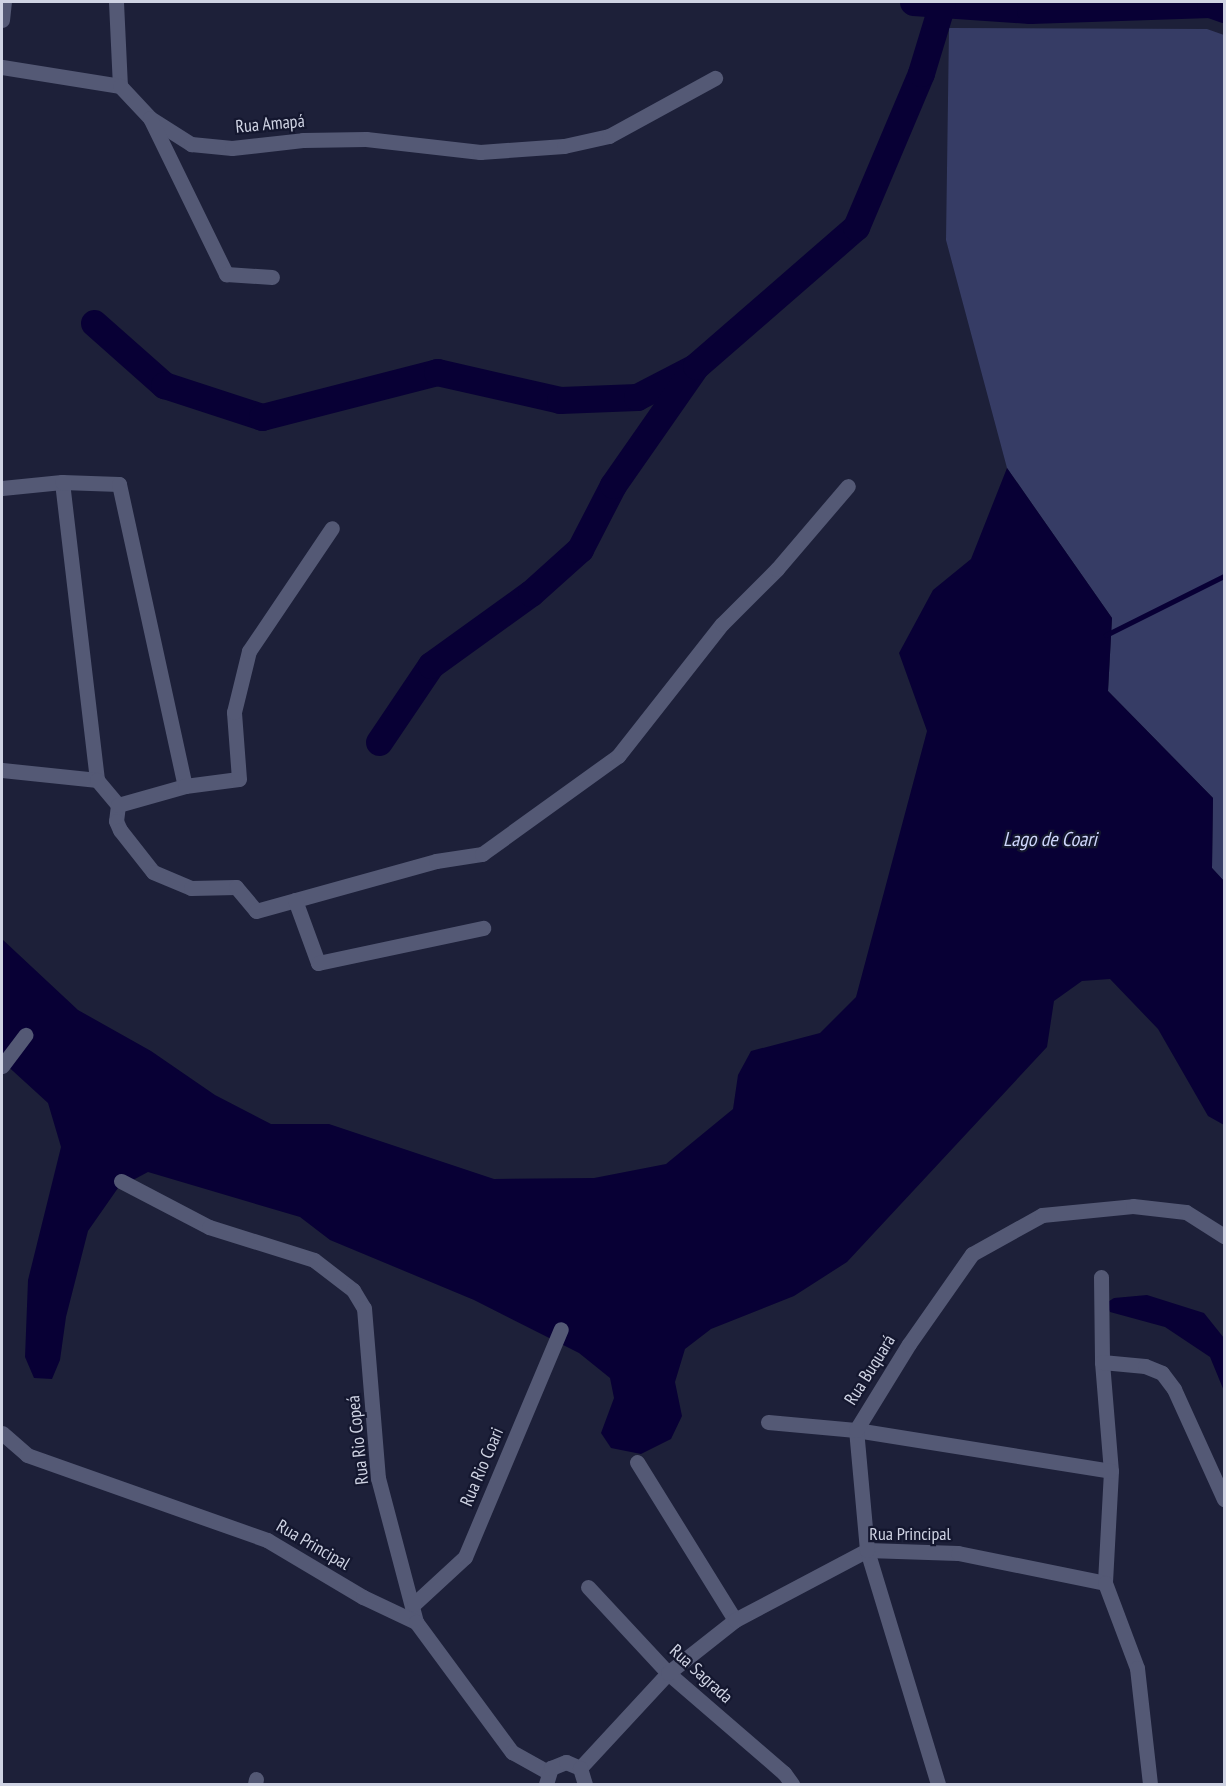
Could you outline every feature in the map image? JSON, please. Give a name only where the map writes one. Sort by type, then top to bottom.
[{"type":"street","points":[[2,20],[4,2]]},
{"type":"street","points":[[2,67],[120,86],[116,2]]},
{"type":"street","name":"Rua Amapá","points":[[120,86],[150,118],[191,144],[232,148],[303,140],[356,139],[480,152],[564,146],[609,136],[715,78]]},
{"type":"street","points":[[150,118],[226,274],[272,277]]},
{"type":"street","points":[[62,482],[97,780],[118,805],[116,821],[120,830],[153,872],[191,888],[236,887],[256,911],[436,861],[482,854],[610,762],[645,725],[722,624],[777,568],[848,486]]},
{"type":"street","points":[[2,488],[62,482],[119,484],[185,786]]},
{"type":"street","points":[[118,805],[185,786],[239,779],[234,712],[249,651],[332,528]]},
{"type":"street","points":[[2,770],[97,780]]},
{"type":"street","points":[[295,900],[318,963],[483,927]]},
{"type":"street","points":[[2,1066],[26,1035]]},
{"type":"street","name":"Rua Rio Copeá","points":[[121,1181],[209,1227],[314,1260],[353,1290],[364,1308],[378,1478],[414,1604],[416,1622]]},
{"type":"street","name":"Rua Buquará","points":[[938,1785],[867,1550],[856,1430],[909,1344],[972,1254],[1042,1215],[1133,1206],[1186,1212],[1224,1236]]},
{"type":"street","points":[[1101,1277],[1102,1362],[1111,1471],[1105,1583],[1137,1668],[1150,1785]]},
{"type":"street","name":"Rua Rio Coari","points":[[414,1604],[465,1557],[561,1329]]},
{"type":"street","points":[[1102,1362],[1145,1366],[1162,1374],[1174,1389],[1224,1499]]},
{"type":"street","points":[[768,1422],[856,1430],[1111,1471]]},
{"type":"street","name":"Rua Principal","points":[[2,1433],[27,1455],[267,1540],[363,1597],[416,1622],[512,1752],[547,1778]]},
{"type":"street","points":[[637,1462],[735,1620]]},
{"type":"street","name":"Rua Principal","points":[[580,1768],[668,1673],[735,1620],[867,1550],[958,1553],[1105,1583]]},
{"type":"street","name":"Rua Sagrada","points":[[588,1587],[668,1673],[784,1773],[792,1785]]},
{"type":"street","points":[[547,1778],[566,1762],[580,1768],[585,1785]]},
{"type":"shaded area","points":[[949,28],[1207,29],[1224,35],[1224,881],[1212,868],[1213,798],[1108,691],[1112,618],[1007,468],[946,240]]},
{"type":"water","name":"Lago de Coari","points":[[1007,468],[1112,618],[1108,691],[1213,798],[1212,868],[1224,881],[1224,1125],[1208,1116],[1158,1029],[1110,979],[1082,981],[1054,1001],[1047,1047],[847,1262],[794,1296],[711,1329],[685,1349],[675,1382],[682,1416],[671,1439],[641,1454],[611,1448],[601,1433],[614,1398],[610,1378],[579,1353],[474,1300],[330,1240],[300,1217],[148,1172],[118,1188],[88,1231],[66,1317],[60,1360],[52,1379],[34,1378],[25,1357],[28,1280],[61,1147],[48,1103],[2,1061],[2,939],[78,1010],[151,1051],[215,1095],[271,1124],[329,1124],[494,1179],[594,1178],[666,1164],[733,1109],[738,1075],[751,1051],[820,1033],[856,997],[927,731],[899,653],[933,590],[971,559]]},
{"type":"water","points":[[1147,1295],[1204,1313],[1224,1338],[1224,1391],[1210,1357],[1165,1327],[1110,1312],[1106,1303],[1114,1298]]},
{"type":"waterway","points":[[913,2],[1030,10],[1210,4],[1224,9]]},
{"type":"waterway","points":[[379,742],[431,665],[531,593],[580,549],[613,485],[696,366],[856,227],[921,73],[942,4]]},
{"type":"waterway","points":[[94,323],[164,385],[262,417],[437,372],[560,400],[637,397],[693,368]]},
{"type":"waterway","points":[[1106,635],[1224,576]]}]
